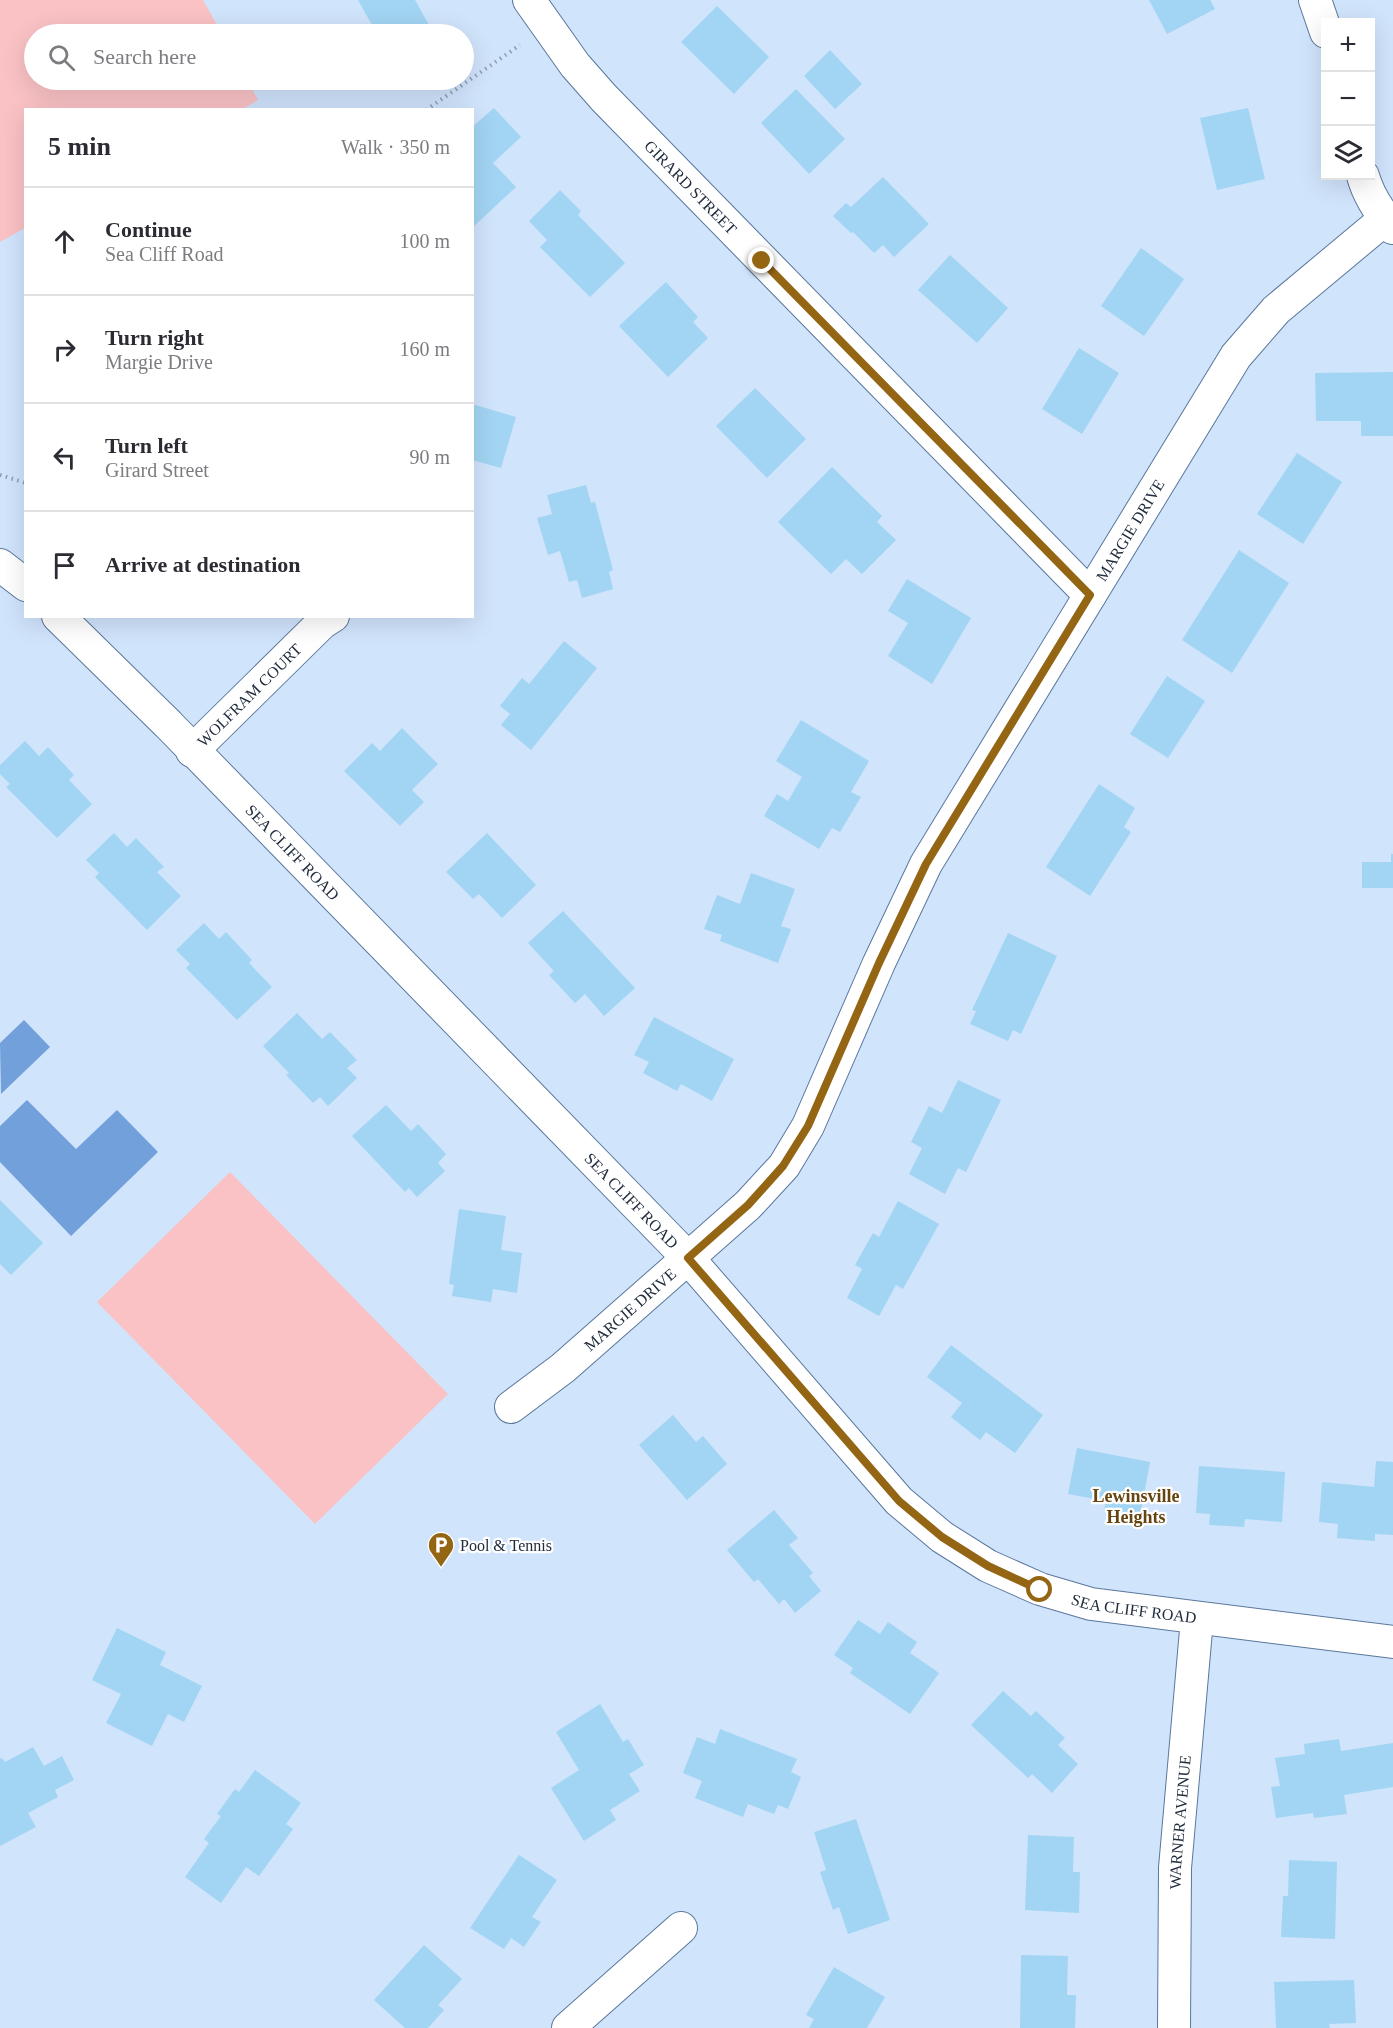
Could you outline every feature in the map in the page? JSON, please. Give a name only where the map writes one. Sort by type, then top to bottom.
[{"type":"street","name":"GIRARD STREET","points":[[529,0],[575,64],[604,98],[1090,595]]},
{"type":"street","points":[[1315,0],[1321,18]]},
{"type":"street","points":[[1364,180],[1389,223]]},
{"type":"street","name":"MARGIE DRIVE","points":[[511,1407],[563,1368],[748,1205],[783,1166],[808,1126],[879,963],[926,864],[1236,356],[1276,310],[1389,223]]},
{"type":"street","points":[[0,565],[24,583]]},
{"type":"street","name":"SEA CLIFF ROAD","points":[[60,618],[688,1258],[899,1501],[942,1537],[988,1566],[1040,1590],[1091,1604],[1393,1642]]},
{"type":"street","name":"WOLFRAM COURT","points":[[192,751],[322,623],[330,618]]},
{"type":"street","name":"WARNER AVENUE","points":[[1174,2028],[1175,1868],[1197,1619]]},
{"type":"street","points":[[568,2028],[681,1928]]},
{"type":"path","points":[[474,77],[548,26]]},
{"type":"path","points":[[429,108],[455,90]]},
{"type":"path","points":[[0,476],[24,482]]},
{"type":"shaded area","points":[[0,0],[203,0],[216,24],[24,24],[24,90],[252,90],[258,100],[244,108],[24,108],[24,229],[0,242]]},
{"type":"shaded area","points":[[230,1172],[448,1394],[315,1524],[97,1302]]},
{"type":"water","points":[[24,1020],[50,1047],[1,1094],[0,1043]]},
{"type":"water","points":[[27,1100],[76,1149],[117,1110],[158,1152],[71,1236],[0,1162],[0,1126]]},
{"type":"building","points":[[358,0],[415,0],[428,24],[371,24]]},
{"type":"building","points":[[1149,0],[1210,0],[1215,9],[1167,34]]},
{"type":"building","points":[[717,6],[769,57],[734,94],[681,42]]},
{"type":"building","points":[[830,50],[862,84],[835,109],[804,76]]},
{"type":"building","points":[[796,89],[845,139],[809,174],[761,123]]},
{"type":"building","points":[[494,108],[521,137],[493,163],[516,187],[474,226],[474,125]]},
{"type":"building","points":[[1248,108],[1265,179],[1217,190],[1200,118]]},
{"type":"building","points":[[883,177],[929,224],[894,257],[883,245],[874,253],[833,216],[846,203],[851,207]]},
{"type":"building","points":[[560,190],[581,211],[578,215],[625,263],[590,297],[540,247],[547,240],[529,221]]},
{"type":"building","points":[[1141,248],[1184,279],[1144,336],[1101,306]]},
{"type":"building","points":[[950,255],[1008,308],[977,343],[918,290]]},
{"type":"building","points":[[666,282],[698,317],[693,322],[708,338],[668,377],[619,326]]},
{"type":"building","points":[[1079,348],[1119,373],[1082,434],[1042,409]]},
{"type":"building","points":[[1393,372],[1393,436],[1361,436],[1361,421],[1316,421],[1315,373]]},
{"type":"building","points":[[755,388],[806,439],[767,478],[716,426]]},
{"type":"building","points":[[474,405],[516,417],[501,468],[474,461]]},
{"type":"building","points":[[1297,453],[1342,482],[1303,544],[1257,514]]},
{"type":"building","points":[[832,467],[882,516],[877,522],[896,540],[862,574],[846,559],[831,574],[778,522]]},
{"type":"building","points":[[586,485],[591,503],[595,502],[613,570],[609,572],[613,589],[582,598],[577,580],[569,582],[560,551],[548,555],[537,518],[552,514],[547,495]]},
{"type":"building","points":[[1239,550],[1289,583],[1232,673],[1182,640]]},
{"type":"building","points":[[907,579],[971,618],[932,684],[888,656],[908,623],[888,611]]},
{"type":"building","points":[[564,641],[597,668],[531,750],[501,725],[510,714],[500,706],[522,678],[529,684]]},
{"type":"building","points":[[1167,676],[1205,701],[1168,758],[1130,734]]},
{"type":"building","points":[[801,720],[869,761],[851,792],[861,797],[840,832],[832,828],[819,849],[764,816],[777,794],[788,801],[802,777],[776,761]]},
{"type":"building","points":[[402,728],[438,764],[412,790],[424,802],[400,826],[344,771],[372,743],[380,751]]},
{"type":"building","points":[[25,741],[39,756],[48,747],[74,775],[69,780],[92,804],[57,838],[6,787],[10,784],[0,774],[0,765]]},
{"type":"building","points":[[1099,784],[1135,808],[1124,827],[1131,832],[1090,896],[1046,867]]},
{"type":"building","points":[[114,833],[127,847],[136,838],[164,867],[157,872],[181,896],[147,930],[95,877],[99,873],[86,860]]},
{"type":"building","points":[[487,833],[536,885],[502,918],[479,894],[473,899],[446,872]]},
{"type":"building","points":[[1391,854],[1393,854],[1393,888],[1362,888],[1362,862],[1391,862]]},
{"type":"building","points":[[751,873],[795,889],[781,926],[791,929],[778,963],[720,941],[722,935],[704,929],[717,895],[740,904]]},
{"type":"building","points":[[563,911],[635,988],[604,1016],[585,994],[575,1003],[549,975],[554,971],[528,943]]},
{"type":"building","points":[[204,923],[219,939],[226,932],[252,960],[249,963],[272,987],[237,1020],[186,968],[190,964],[176,950]]},
{"type":"building","points":[[1008,933],[1057,956],[1021,1034],[1013,1030],[1008,1041],[970,1024],[976,1011],[972,1010]]},
{"type":"building","points":[[297,1013],[322,1039],[330,1032],[357,1060],[347,1068],[357,1078],[328,1106],[320,1097],[313,1103],[286,1075],[289,1073],[263,1046]]},
{"type":"building","points":[[654,1017],[734,1059],[712,1101],[681,1084],[677,1091],[643,1073],[649,1062],[634,1055]]},
{"type":"building","points":[[958,1080],[1001,1100],[966,1172],[958,1168],[945,1194],[909,1174],[922,1148],[911,1142],[929,1106],[942,1113]]},
{"type":"building","points":[[386,1105],[411,1131],[418,1124],[446,1154],[438,1163],[445,1171],[417,1197],[409,1188],[405,1192],[352,1136]]},
{"type":"building","points":[[0,1200],[43,1243],[11,1275],[0,1264]]},
{"type":"building","points":[[898,1201],[939,1224],[903,1289],[896,1285],[879,1316],[847,1298],[862,1269],[855,1265],[873,1233],[879,1237]]},
{"type":"building","points":[[459,1209],[506,1216],[501,1250],[522,1253],[517,1293],[493,1289],[491,1302],[452,1296],[454,1285],[449,1284]]},
{"type":"building","points":[[951,1345],[1043,1415],[1015,1453],[986,1432],[980,1440],[951,1417],[962,1403],[927,1377]]},
{"type":"building","points":[[673,1415],[696,1442],[703,1436],[727,1464],[687,1500],[639,1445]]},
{"type":"building","points":[[1077,1448],[1150,1462],[1140,1517],[1104,1511],[1106,1501],[1068,1494]]},
{"type":"building","points":[[1376,1461],[1393,1462],[1393,1535],[1375,1534],[1375,1541],[1337,1538],[1338,1524],[1319,1522],[1322,1482],[1374,1487]]},
{"type":"building","points":[[1199,1466],[1285,1472],[1282,1522],[1245,1519],[1244,1527],[1209,1525],[1210,1514],[1196,1513]]},
{"type":"building","points":[[774,1510],[798,1538],[789,1545],[813,1573],[809,1576],[821,1591],[795,1613],[784,1599],[779,1604],[758,1579],[754,1582],[727,1550]]},
{"type":"building","points":[[858,1620],[880,1634],[888,1622],[917,1642],[910,1653],[939,1673],[910,1714],[850,1673],[853,1668],[834,1655]]},
{"type":"building","points":[[117,1628],[166,1652],[160,1665],[202,1686],[184,1722],[168,1714],[152,1746],[106,1723],[121,1694],[92,1680]]},
{"type":"building","points":[[1003,1691],[1031,1716],[1036,1711],[1065,1738],[1058,1745],[1078,1764],[1052,1793],[1032,1774],[1028,1778],[971,1725]]},
{"type":"building","points":[[600,1704],[623,1742],[628,1739],[644,1765],[629,1774],[640,1791],[610,1810],[616,1820],[584,1841],[551,1788],[579,1770],[556,1732]]},
{"type":"building","points":[[720,1729],[797,1759],[791,1772],[801,1777],[788,1809],[778,1805],[774,1814],[748,1804],[743,1817],[695,1798],[702,1781],[683,1773],[697,1737],[715,1744]]},
{"type":"building","points":[[1339,1739],[1341,1751],[1393,1743],[1393,1787],[1344,1795],[1347,1814],[1314,1818],[1313,1813],[1276,1818],[1271,1787],[1280,1786],[1275,1758],[1305,1754],[1304,1744]]},
{"type":"building","points":[[33,1747],[44,1766],[62,1756],[74,1780],[55,1790],[58,1797],[28,1813],[36,1827],[0,1846],[0,1759],[2,1758],[5,1762]]},
{"type":"building","points":[[255,1770],[301,1803],[286,1824],[293,1829],[259,1876],[246,1867],[221,1903],[185,1877],[209,1843],[204,1839],[221,1816],[217,1814],[235,1789],[239,1792]]},
{"type":"building","points":[[856,1819],[890,1920],[848,1934],[839,1907],[833,1910],[820,1872],[826,1870],[814,1832]]},
{"type":"building","points":[[1028,1835],[1074,1837],[1073,1872],[1080,1872],[1079,1913],[1025,1910]]},
{"type":"building","points":[[519,1855],[557,1880],[532,1917],[541,1922],[524,1947],[511,1938],[504,1949],[470,1928]]},
{"type":"building","points":[[1289,1860],[1337,1862],[1335,1939],[1281,1937],[1283,1896],[1288,1896]]},
{"type":"building","points":[[424,1945],[462,1979],[438,2005],[444,2010],[428,2028],[405,2028],[374,2000]]},
{"type":"building","points":[[1021,1955],[1068,1956],[1067,1995],[1076,1995],[1075,2028],[1020,2028]]},
{"type":"building","points":[[834,1967],[885,1997],[867,2028],[809,2028],[814,2019],[806,2015]]},
{"type":"building","points":[[1354,1980],[1356,2023],[1329,2024],[1330,2028],[1276,2028],[1274,1982]]},
{"type":"place","name":"Pool & Tennis","points":[[441,1568]]},
{"type":"district","name":"Lewinsville Heights","points":[[1136,1506]]},
{"type":"route","points":[[762,261],[1090,595],[926,864],[879,963],[808,1126],[783,1166],[748,1205],[688,1258],[899,1501],[942,1537],[988,1566],[1040,1590]]}]
